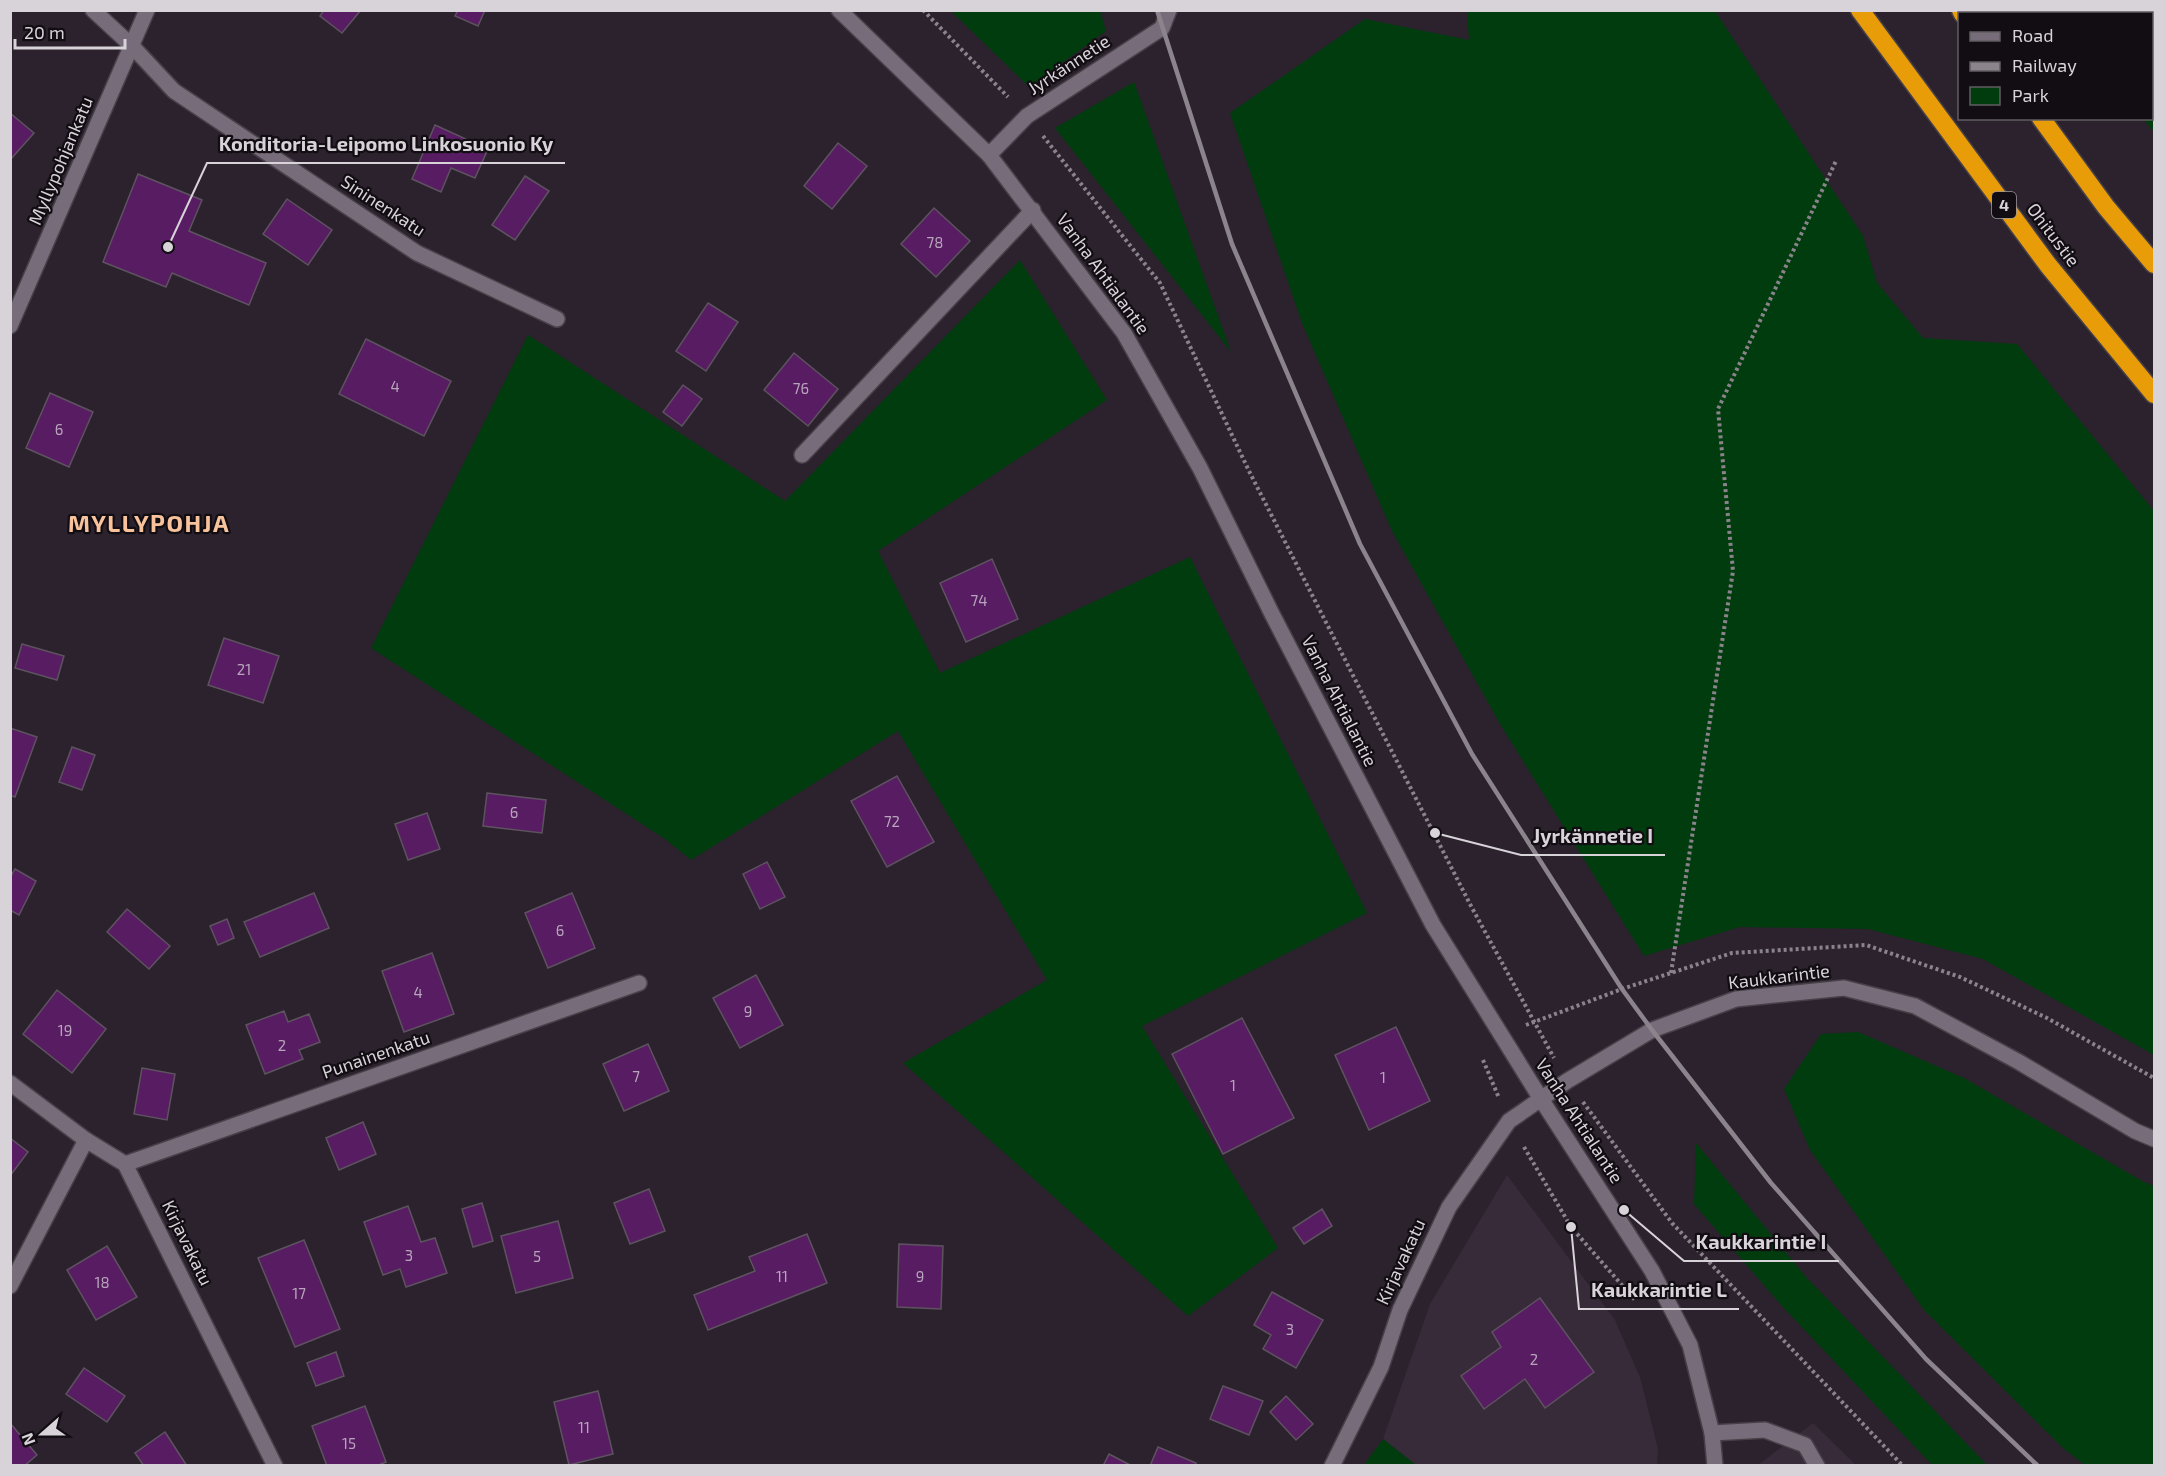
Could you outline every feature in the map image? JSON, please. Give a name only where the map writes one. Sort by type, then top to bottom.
[{"type":"highway","name":"Ohitustie","points":[[1860,10],[2048,265],[2154,394]]},
{"type":"highway","points":[[2042,120],[2106,207],[2154,264]]},
{"type":"street","name":"Sininenkatu","points":[[93,10],[132,46],[174,91],[417,253],[557,319]]},
{"type":"street","name":"Myllypohjankatu","points":[[10,327],[147,10]]},
{"type":"street","name":"Vanha Ahtialantie","points":[[839,10],[989,155],[1033,210],[1124,333],[1200,468],[1270,612],[1433,925],[1657,1281],[1689,1345],[1712,1433],[1715,1466]]},
{"type":"street","name":"Jyrkännetie","points":[[989,155],[1027,116],[1162,28],[1169,10]]},
{"type":"street","points":[[802,455],[1033,210]]},
{"type":"street","name":"Punainenkatu","points":[[125,1164],[639,983]]},
{"type":"street","name":"Kaukkarintie","points":[[1541,1100],[1567,1081],[1652,1030],[1736,999],[1844,988],[1915,1006],[2019,1062],[2135,1131],[2154,1139]]},
{"type":"street","points":[[10,1083],[86,1140],[125,1164]]},
{"type":"street","name":"Kirjavakatu","points":[[1332,1466],[1381,1367],[1400,1310],[1449,1207],[1509,1121],[1541,1100]]},
{"type":"street","points":[[10,1286],[86,1140]]},
{"type":"street","name":"Kirjavakatu","points":[[125,1164],[275,1466]]},
{"type":"street","points":[[1712,1433],[1765,1430],[1805,1444],[1817,1466]]},
{"type":"path","points":[[923,10],[1027,116],[1160,283],[1249,471],[1343,656],[1471,906],[1567,1081],[1672,1224],[1903,1466]]},
{"type":"path","points":[[1671,973],[1733,571],[1718,408],[1836,161]]},
{"type":"path","points":[[1509,1121],[1571,1227],[1639,1304]]},
{"type":"shaded area","points":[[1507,1175],[1615,1320],[1640,1377],[1658,1449],[1657,1465],[1416,1465],[1383,1439],[1430,1304]]},
{"type":"shaded area","points":[[1813,1423],[1856,1465],[1758,1466],[1758,1465]]},
{"type":"green space","points":[[951,11],[1100,11],[1106,31],[1029,87]]},
{"type":"green space","points":[[1467,11],[1715,11],[1863,236],[1877,283],[1923,338],[2017,344],[2154,511],[2154,1055],[1983,959],[1868,929],[1740,927],[1644,956],[1500,724],[1392,531],[1302,323],[1230,113],[1365,19],[1469,40]]},
{"type":"green space","points":[[2154,11],[2154,132],[2144,120],[2153,120],[2153,12],[2056,12]]},
{"type":"green space","points":[[1134,82],[1231,352],[1055,128]]},
{"type":"green space","points":[[1020,260],[1107,400],[878,551],[940,673],[1190,557],[1367,913],[1142,1026],[1278,1248],[1188,1316],[903,1063],[1047,980],[898,731],[691,860],[665,839],[371,648],[528,335],[785,501]]},
{"type":"green space","points":[[1858,1032],[1964,1078],[2154,1186],[2154,1465],[2085,1465],[2064,1449],[1924,1310],[1810,1150],[1784,1089],[1821,1034]]},
{"type":"green space","points":[[1696,1143],[1806,1277],[1987,1465],[1932,1465],[1781,1305],[1694,1204]]},
{"type":"green space","points":[[1383,1439],[1416,1465],[1364,1465]]},
{"type":"building","points":[[324,10],[361,10],[342,33],[320,16]]},
{"type":"building","points":[[458,10],[485,10],[478,26],[455,16]]},
{"type":"building","points":[[10,113],[34,133],[10,160]]},
{"type":"building","points":[[435,125],[488,149],[475,178],[451,168],[441,192],[412,179]]},
{"type":"building","points":[[838,143],[867,166],[832,209],[804,186]]},
{"type":"building","points":[[138,174],[202,200],[189,231],[266,263],[249,305],[172,273],[166,287],[103,262]]},
{"type":"building","points":[[525,176],[549,191],[515,240],[492,225]]},
{"type":"building","points":[[287,199],[332,230],[308,265],[263,234]]},
{"type":"building","points":[[934,208],[970,241],[936,277],[901,244]]},
{"type":"building","points":[[708,303],[738,322],[706,371],[676,351]]},
{"type":"building","points":[[366,339],[451,381],[424,436],[339,394]]},
{"type":"building","points":[[794,353],[838,389],[808,426],[764,390]]},
{"type":"building","points":[[683,385],[702,399],[682,426],[663,412]]},
{"type":"building","points":[[50,393],[93,412],[69,467],[26,448]]},
{"type":"building","points":[[992,559],[1018,619],[966,642],[940,583]]},
{"type":"building","points":[[224,638],[279,656],[263,703],[208,685]]},
{"type":"building","points":[[22,644],[64,656],[57,680],[15,668]]},
{"type":"building","points":[[10,728],[37,737],[15,797],[10,795]]},
{"type":"building","points":[[72,747],[95,755],[82,790],[59,782]]},
{"type":"building","points":[[897,776],[934,842],[887,867],[851,801]]},
{"type":"building","points":[[487,793],[546,800],[542,833],[483,826]]},
{"type":"building","points":[[427,813],[440,849],[408,860],[395,824]]},
{"type":"building","points":[[767,862],[785,897],[760,909],[743,874]]},
{"type":"building","points":[[15,869],[36,881],[19,915],[10,910],[10,878]]},
{"type":"building","points":[[314,893],[329,928],[260,957],[244,922]]},
{"type":"building","points":[[572,893],[595,948],[548,968],[525,913]]},
{"type":"building","points":[[127,909],[170,946],[149,969],[107,932]]},
{"type":"building","points":[[227,919],[234,938],[218,945],[210,926]]},
{"type":"building","points":[[432,953],[454,1014],[404,1032],[382,971]]},
{"type":"building","points":[[756,975],[783,1025],[740,1048],[713,998]]},
{"type":"building","points":[[57,990],[106,1029],[72,1073],[23,1034]]},
{"type":"building","points":[[284,1011],[288,1022],[309,1014],[320,1042],[299,1050],[303,1059],[265,1074],[246,1025]]},
{"type":"building","points":[[1242,1018],[1294,1118],[1223,1154],[1172,1054]]},
{"type":"building","points":[[1396,1027],[1430,1101],[1369,1130],[1335,1055]]},
{"type":"building","points":[[648,1044],[669,1091],[624,1111],[603,1064]]},
{"type":"building","points":[[142,1068],[175,1074],[167,1120],[134,1114]]},
{"type":"building","points":[[363,1122],[376,1154],[339,1170],[326,1138]]},
{"type":"building","points":[[10,1138],[28,1152],[10,1176]]},
{"type":"building","points":[[649,1189],[665,1231],[630,1244],[614,1203]]},
{"type":"building","points":[[482,1203],[493,1241],[473,1247],[462,1209]]},
{"type":"building","points":[[408,1206],[421,1242],[435,1238],[447,1273],[406,1287],[400,1269],[383,1275],[364,1222]]},
{"type":"building","points":[[1322,1209],[1332,1226],[1304,1244],[1293,1228]]},
{"type":"building","points":[[558,1221],[573,1278],[516,1293],[501,1236]]},
{"type":"building","points":[[807,1234],[827,1283],[708,1330],[694,1295],[755,1271],[749,1257]]},
{"type":"building","points":[[304,1240],[340,1329],[295,1347],[258,1258]]},
{"type":"building","points":[[899,1244],[943,1246],[941,1309],[897,1307]]},
{"type":"building","points":[[107,1246],[137,1297],[96,1320],[67,1270]]},
{"type":"building","points":[[1272,1292],[1323,1320],[1296,1368],[1263,1349],[1271,1335],[1254,1325]]},
{"type":"building","points":[[1540,1298],[1594,1372],[1545,1408],[1525,1379],[1484,1409],[1461,1376],[1501,1347],[1492,1332]]},
{"type":"building","points":[[336,1352],[344,1376],[316,1386],[307,1363]]},
{"type":"building","points":[[84,1368],[125,1396],[107,1422],[66,1394]]},
{"type":"building","points":[[1223,1386],[1263,1401],[1249,1435],[1210,1419]]},
{"type":"building","points":[[598,1391],[613,1454],[569,1465],[554,1402]]},
{"type":"building","points":[[1286,1396],[1313,1424],[1296,1440],[1270,1412]]},
{"type":"building","points":[[365,1406],[386,1462],[376,1466],[327,1466],[312,1426]]},
{"type":"building","points":[[10,1423],[37,1455],[24,1466],[10,1466]]},
{"type":"building","points":[[165,1432],[187,1466],[144,1466],[135,1453]]},
{"type":"building","points":[[1158,1447],[1196,1463],[1196,1466],[1150,1466]]},
{"type":"building","points":[[1109,1454],[1132,1466],[1103,1466]]},
{"type":"railway","points":[[1157,10],[1232,244],[1360,544],[1472,754],[1622,989],[1771,1183],[1926,1359],[2038,1466]]},
{"type":"place","name":"Konditoria-Leipomo Linkosuonio Ky","points":[[168,247]]},
{"type":"place","name":"Jyrkännetie I","points":[[1435,833]]},
{"type":"place","name":"Kaukkarintie I","points":[[1624,1210]]},
{"type":"place","name":"Kaukkarintie L","points":[[1571,1227]]},
{"type":"district","name":"MYLLYPOHJA","points":[[149,524]]}]
